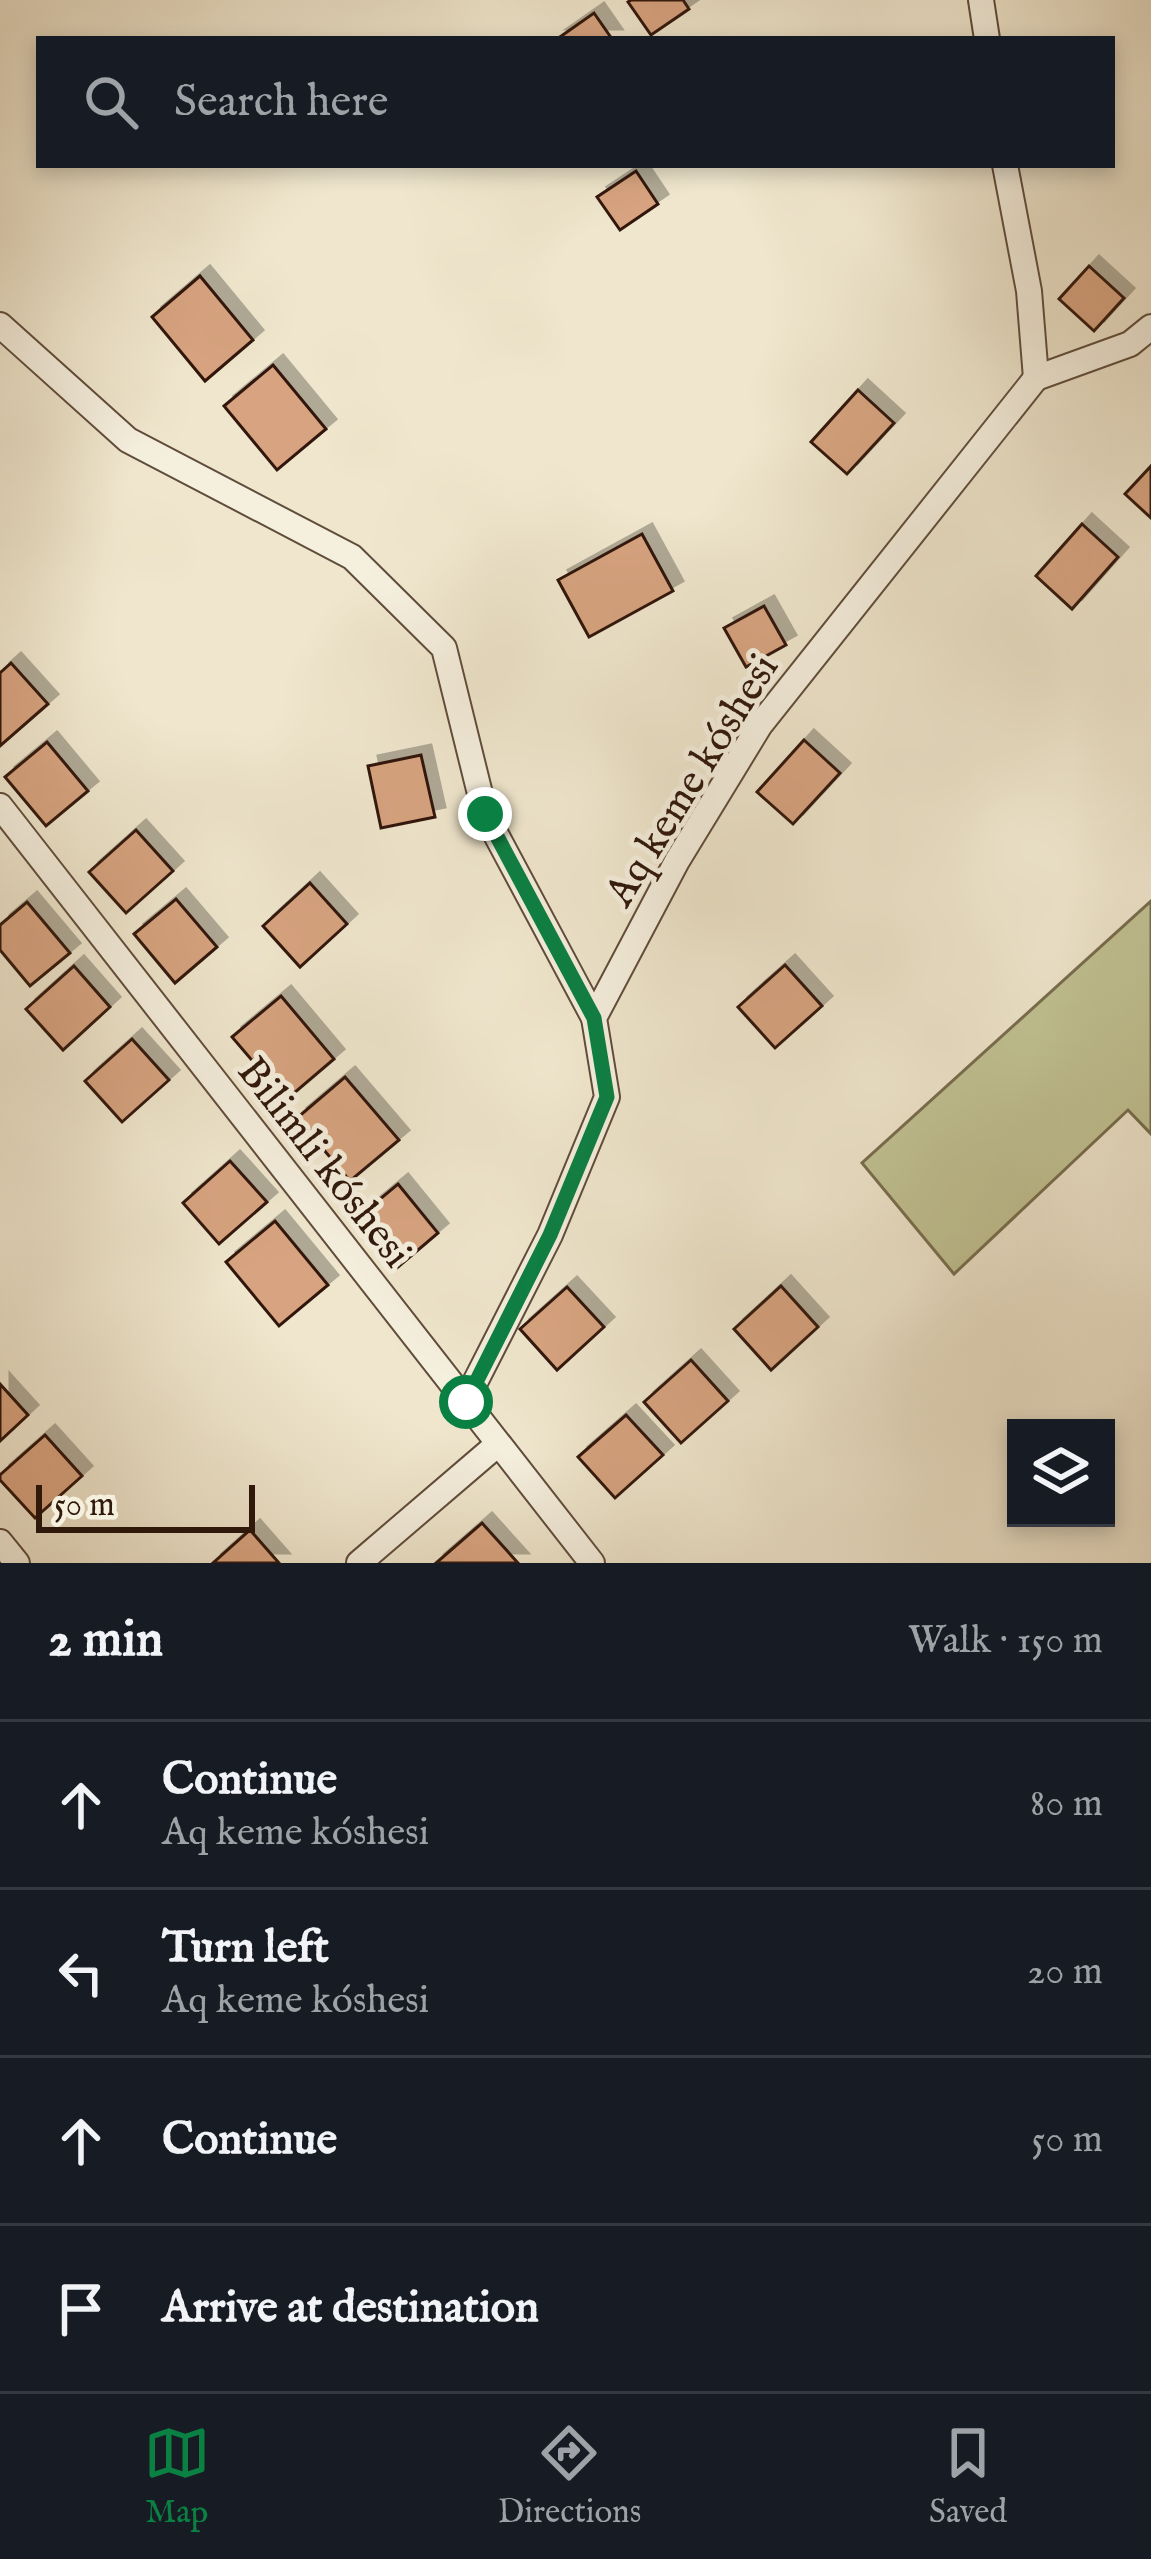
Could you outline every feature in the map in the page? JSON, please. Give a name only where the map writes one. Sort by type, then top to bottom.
[{"type":"street","points":[[981,0],[987,36]]},
{"type":"street","points":[[1006,168],[1029,291],[1036,378],[1130,344],[1151,327]]},
{"type":"street","points":[[0,325],[128,440],[352,557],[444,648],[485,814],[594,1018],[607,1097],[550,1235],[466,1402]]},
{"type":"street","name":"Aq keme kóshesi","points":[[594,1018],[677,861],[760,725],[1036,378]]},
{"type":"street","name":"Bilimli kóshesi","points":[[0,806],[592,1563]]},
{"type":"street","points":[[359,1563],[498,1444]]},
{"type":"street","points":[[0,1542],[17,1563]]},
{"type":"green space","points":[[1151,901],[1151,1134],[1128,1110],[954,1274],[862,1163]]},
{"type":"building","points":[[631,0],[683,0],[689,9],[651,35]]},
{"type":"building","points":[[594,13],[610,36],[561,36]]},
{"type":"building","points":[[636,171],[658,204],[620,230],[597,197]]},
{"type":"building","points":[[1089,266],[1124,298],[1094,331],[1059,299]]},
{"type":"building","points":[[200,276],[253,340],[205,381],[152,317]]},
{"type":"building","points":[[273,365],[326,429],[277,470],[224,406]]},
{"type":"building","points":[[858,390],[894,423],[847,474],[811,442]]},
{"type":"building","points":[[1151,466],[1151,518],[1125,494]]},
{"type":"building","points":[[1082,524],[1118,557],[1072,609],[1036,576]]},
{"type":"building","points":[[642,534],[673,591],[589,637],[558,580]]},
{"type":"building","points":[[764,606],[786,645],[746,667],[724,628]]},
{"type":"building","points":[[11,663],[48,704],[0,746],[0,673]]},
{"type":"building","points":[[804,740],[840,773],[793,824],[757,792]]},
{"type":"building","points":[[47,742],[88,791],[46,826],[5,777]]},
{"type":"building","points":[[421,755],[435,817],[381,828],[368,766]]},
{"type":"building","points":[[136,830],[173,871],[126,913],[89,872]]},
{"type":"building","points":[[310,883],[347,924],[300,967],[263,926]]},
{"type":"building","points":[[176,899],[217,947],[175,983],[134,934]]},
{"type":"building","points":[[27,902],[70,953],[30,986],[0,950],[0,925]]},
{"type":"building","points":[[785,965],[822,1006],[775,1048],[738,1007]]},
{"type":"building","points":[[74,966],[110,1007],[63,1050],[26,1009]]},
{"type":"building","points":[[281,996],[334,1059],[286,1100],[232,1037]]},
{"type":"building","points":[[132,1039],[169,1080],[122,1122],[85,1081]]},
{"type":"building","points":[[345,1077],[399,1140],[350,1181],[297,1118]]},
{"type":"building","points":[[230,1161],[267,1202],[219,1244],[183,1203]]},
{"type":"building","points":[[398,1184],[438,1233],[397,1268],[356,1219]]},
{"type":"building","points":[[275,1221],[328,1285],[279,1326],[226,1262]]},
{"type":"building","points":[[781,1286],[818,1327],[771,1370],[734,1329]]},
{"type":"building","points":[[567,1287],[604,1327],[557,1370],[520,1329]]},
{"type":"building","points":[[691,1360],[728,1401],[681,1443],[644,1402]]},
{"type":"building","points":[[0,1384],[28,1415],[0,1441]]},
{"type":"building","points":[[626,1415],[663,1455],[615,1498],[578,1457]]},
{"type":"building","points":[[45,1435],[82,1476],[35,1518],[0,1475]]},
{"type":"building","points":[[482,1523],[518,1563],[436,1563]]},
{"type":"building","points":[[250,1530],[279,1563],[213,1563]]},
{"type":"route","points":[[466,1402],[550,1235],[607,1097],[594,1018],[485,814]]}]
